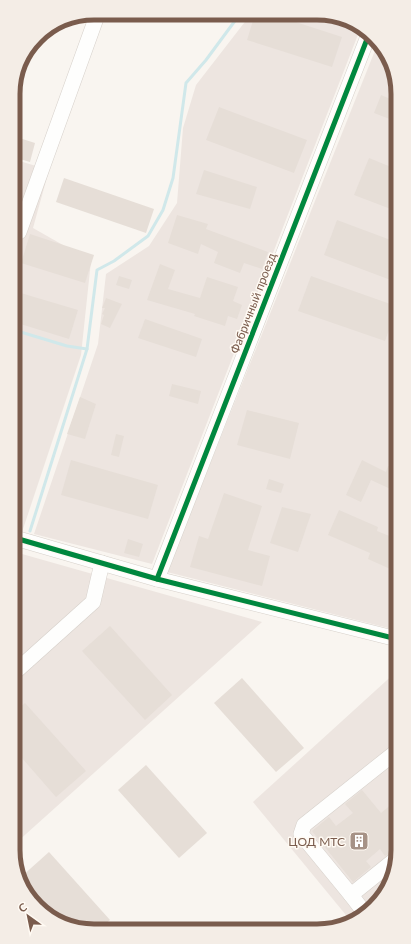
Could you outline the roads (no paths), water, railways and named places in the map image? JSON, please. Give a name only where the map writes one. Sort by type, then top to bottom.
[{"type":"street","points":[[20,229],[95,20]]},
{"type":"street","name":"Фабричный проезд","points":[[157,579],[366,39]]},
{"type":"street","points":[[20,539],[157,579],[391,638]]},
{"type":"street","points":[[20,668],[93,602],[102,563]]},
{"type":"street","points":[[362,909],[301,834],[304,825],[391,757]]},
{"type":"street","points":[[351,895],[389,865]]},
{"type":"waterway","points":[[87,349],[97,270],[114,261],[148,236],[163,210],[173,178],[186,83],[206,60],[236,20]]},
{"type":"waterway","points":[[20,332],[67,346],[87,349],[30,531]]},
{"type":"place","name":"ЦОД МТС","points":[[359,841]]}]
